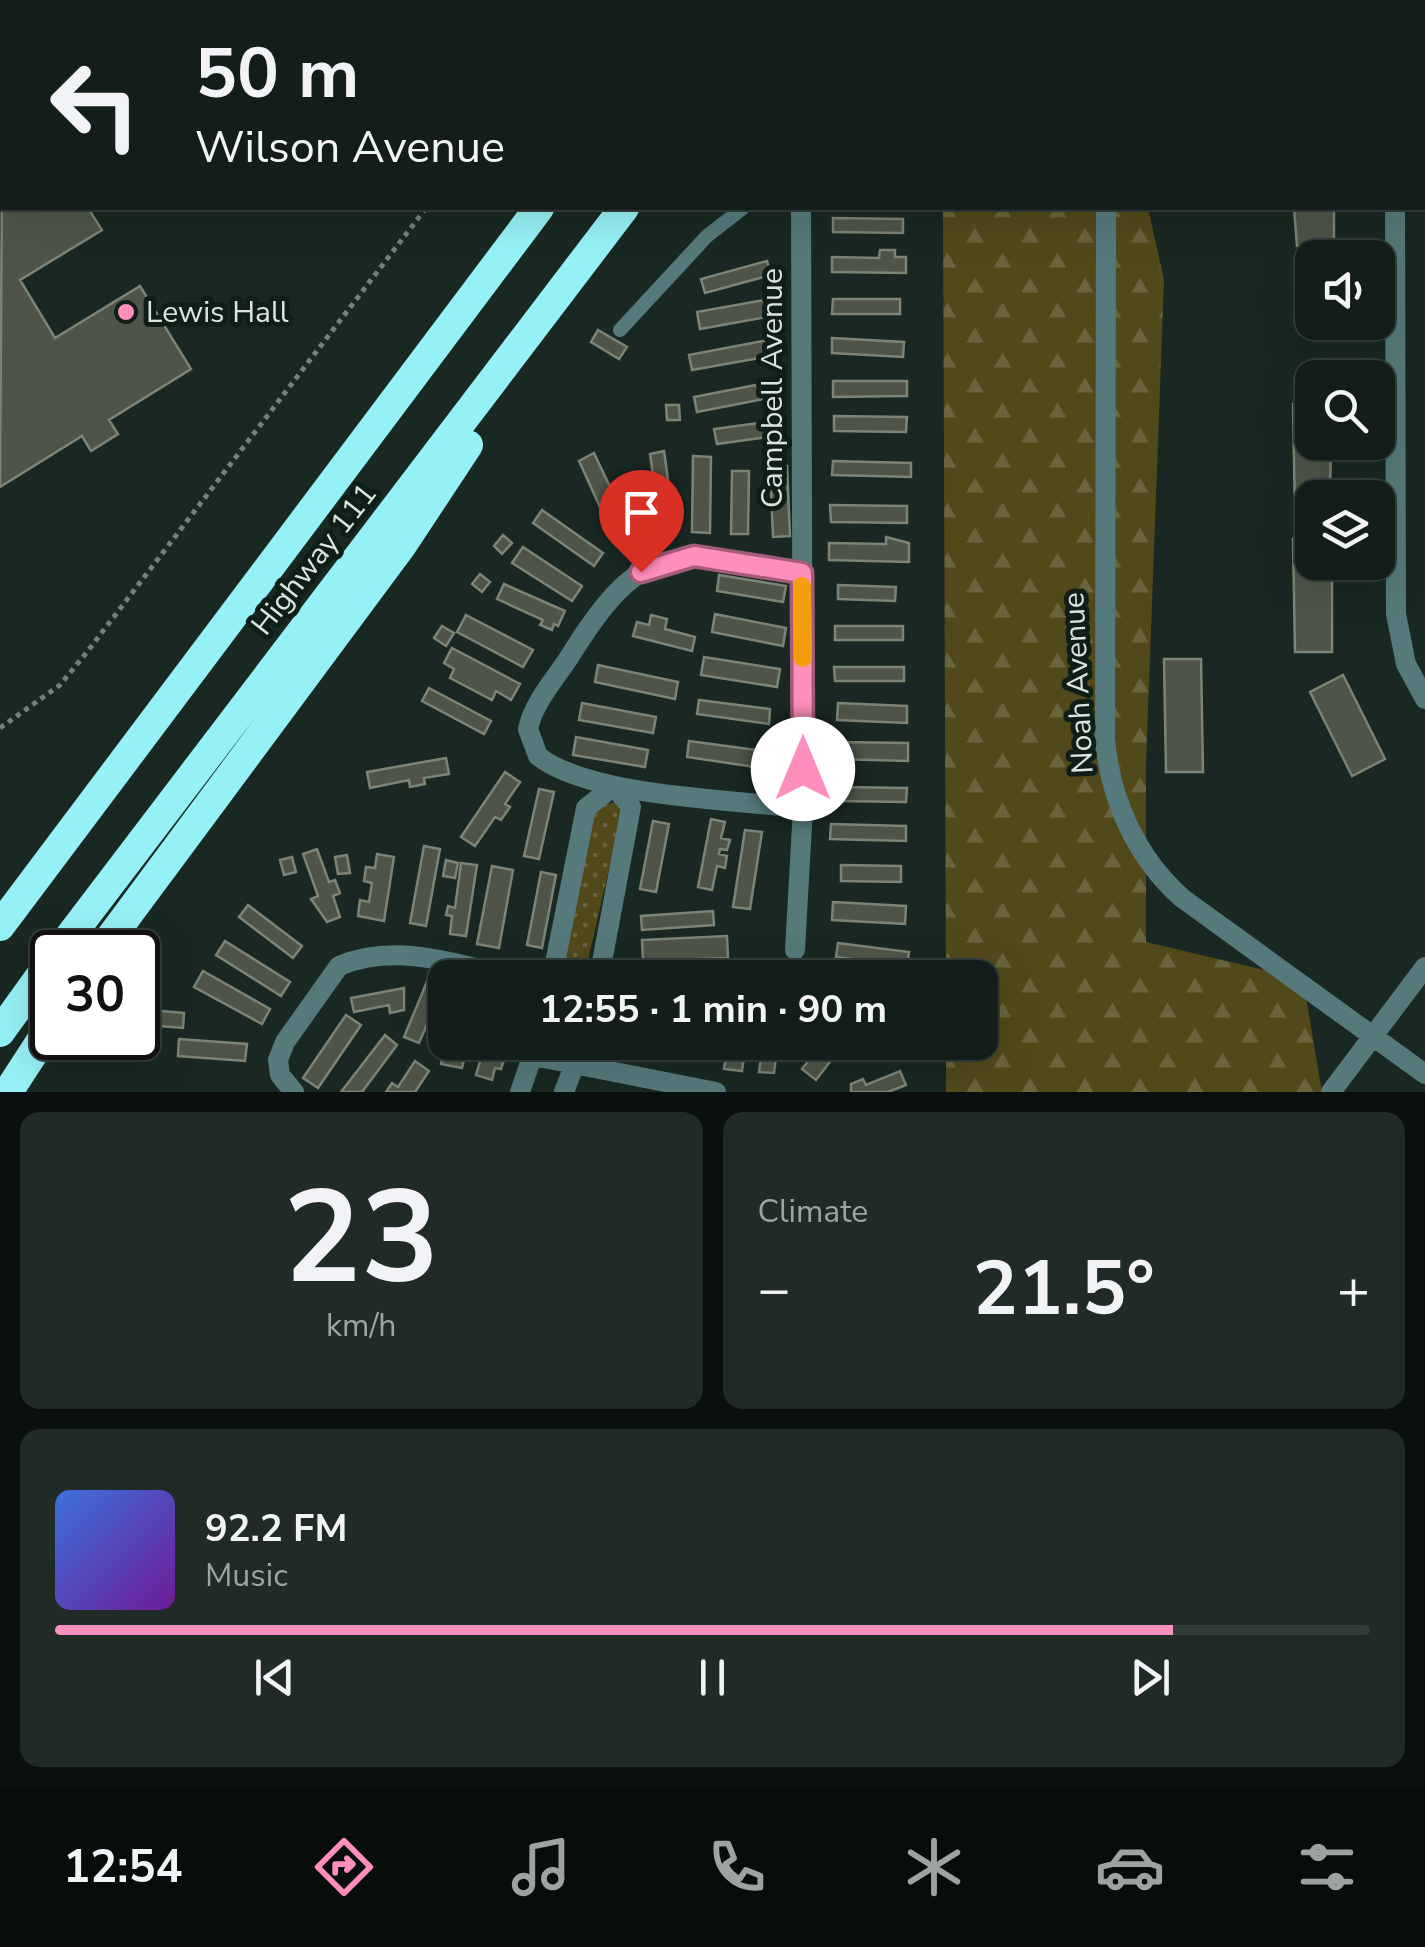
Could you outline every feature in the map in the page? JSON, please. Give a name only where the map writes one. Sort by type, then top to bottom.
[{"type":"highway","name":"Highway 111","points":[[0,926],[537,210]]},
{"type":"highway","name":"Highway 111","points":[[75,930],[623,210]]},
{"type":"highway","points":[[116,930],[402,545],[624,210]]},
{"type":"highway","points":[[0,1032],[30,990]]},
{"type":"highway","points":[[8,1092],[30,1058]]},
{"type":"street","name":"Campbell Avenue","points":[[794,950],[804,808],[801,210]]},
{"type":"street","name":"Noah Avenue","points":[[1106,210],[1105,739],[1118,802],[1136,841],[1170,887],[1425,1074]]},
{"type":"street","points":[[1395,210],[1396,614],[1406,664],[1425,699]]},
{"type":"street","points":[[802,573],[694,556],[641,572],[601,606],[530,720],[529,740],[538,756],[554,767],[614,786],[804,808]]},
{"type":"street","points":[[556,960],[586,808],[614,786]]},
{"type":"street","points":[[602,960],[631,807],[614,786]]},
{"type":"street","points":[[294,1092],[280,1075],[280,1054],[332,970],[385,953],[438,960]]},
{"type":"street","points":[[1331,1092],[1425,967]]},
{"type":"street","points":[[520,1092],[531,1060]]},
{"type":"street","points":[[560,1060],[574,1066],[598,1066],[716,1092]]},
{"type":"street","points":[[564,1092],[576,1060]]},
{"type":"lane","points":[[620,330],[707,236],[740,210]]},
{"type":"path","points":[[0,728],[60,685],[88,652],[424,210]]},
{"type":"green space","points":[[943,210],[1148,210],[1164,280],[1146,764],[1146,942],[1303,979],[1322,1092],[946,1092],[946,1060],[998,1060],[998,960],[946,960]]},
{"type":"green space","points":[[615,802],[623,809],[588,960],[564,960],[591,818],[600,806]]},
{"type":"building","name":"Lewis Hall","points":[[2,210],[89,210],[102,230],[20,280],[55,338],[140,286],[191,369],[109,420],[118,434],[91,451],[82,436],[0,487]]},
{"type":"building","points":[[1294,210],[1334,210],[1334,240],[1297,240]]},
{"type":"building","points":[[833,218],[903,219],[903,233],[833,232]]},
{"type":"building","points":[[880,250],[895,250],[895,257],[906,257],[906,273],[832,272],[832,257],[879,258]]},
{"type":"building","points":[[767,261],[771,275],[705,293],[701,279]]},
{"type":"building","points":[[769,299],[772,316],[700,329],[697,312]]},
{"type":"building","points":[[833,299],[900,299],[900,314],[832,314]]},
{"type":"building","points":[[598,330],[627,347],[619,359],[591,342]]},
{"type":"building","points":[[832,338],[904,342],[903,357],[832,353]]},
{"type":"building","points":[[768,340],[771,356],[692,370],[689,355]]},
{"type":"building","points":[[833,381],[907,381],[907,396],[833,397]]},
{"type":"building","points":[[761,384],[764,399],[697,412],[694,397]]},
{"type":"building","points":[[1293,404],[1295,460],[1331,460],[1330,480],[1295,480],[1295,517]]},
{"type":"building","points":[[666,405],[679,405],[680,420],[667,420]]},
{"type":"building","points":[[834,416],[907,417],[906,432],[834,431]]},
{"type":"building","points":[[780,420],[782,435],[717,444],[714,429]]},
{"type":"building","points":[[664,451],[674,522],[660,523],[650,454]]},
{"type":"building","points":[[594,453],[627,523],[611,531],[579,461]]},
{"type":"building","points":[[693,456],[711,457],[710,533],[692,532]]},
{"type":"building","points":[[833,461],[911,463],[911,477],[832,475]]},
{"type":"building","points":[[787,466],[790,536],[773,537],[770,467]]},
{"type":"building","points":[[732,471],[749,471],[748,534],[731,534]]},
{"type":"building","points":[[830,505],[907,506],[907,523],[831,522]]},
{"type":"building","points":[[542,510],[603,553],[594,566],[533,523]]},
{"type":"building","points":[[503,535],[512,543],[502,554],[494,546]]},
{"type":"building","points":[[886,537],[909,543],[909,562],[829,560],[829,543],[886,544]]},
{"type":"building","points":[[1293,539],[1295,580],[1332,580],[1332,652],[1295,652]]},
{"type":"building","points":[[523,547],[582,586],[572,601],[512,563]]},
{"type":"building","points":[[480,574],[490,582],[482,592],[472,584]]},
{"type":"building","points":[[719,575],[786,586],[783,602],[717,591]]},
{"type":"building","points":[[504,584],[565,611],[558,626],[554,624],[552,630],[540,625],[543,620],[497,599]]},
{"type":"building","points":[[838,585],[896,587],[895,601],[838,599]]},
{"type":"building","points":[[715,614],[786,628],[783,646],[712,632]]},
{"type":"building","points":[[466,615],[533,650],[523,667],[457,632]]},
{"type":"building","points":[[651,615],[667,619],[665,629],[695,637],[692,651],[633,636],[637,622],[649,625]]},
{"type":"building","points":[[442,626],[454,633],[446,646],[434,638]]},
{"type":"building","points":[[835,626],[903,626],[903,640],[835,640]]},
{"type":"building","points":[[452,648],[520,684],[511,700],[496,691],[492,700],[450,678],[454,669],[444,663]]},
{"type":"building","points":[[704,657],[780,669],[777,687],[701,675]]},
{"type":"building","points":[[1164,659],[1201,659],[1203,772],[1166,772]]},
{"type":"building","points":[[598,665],[678,682],[675,699],[595,682]]},
{"type":"building","points":[[834,667],[904,667],[904,681],[835,681]]},
{"type":"building","points":[[1343,675],[1385,759],[1352,776],[1310,692]]},
{"type":"building","points":[[429,688],[491,721],[484,734],[422,701]]},
{"type":"building","points":[[699,700],[770,709],[769,724],[697,714]]},
{"type":"building","points":[[582,703],[656,717],[653,733],[579,720]]},
{"type":"building","points":[[838,703],[907,706],[907,723],[837,720]]},
{"type":"building","points":[[576,737],[648,750],[645,767],[573,755]]},
{"type":"building","points":[[689,741],[764,751],[762,768],[687,757]]},
{"type":"building","points":[[836,742],[908,743],[908,761],[836,759]]},
{"type":"building","points":[[446,758],[449,774],[424,778],[425,784],[410,787],[409,780],[370,788],[367,772]]},
{"type":"building","points":[[505,772],[520,782],[505,804],[510,807],[501,820],[495,817],[475,846],[461,837]]},
{"type":"building","points":[[838,787],[907,788],[906,802],[838,801]]},
{"type":"building","points":[[539,789],[554,792],[539,859],[524,856]]},
{"type":"building","points":[[711,819],[725,822],[721,838],[730,840],[727,850],[720,849],[719,854],[727,856],[725,868],[717,866],[712,890],[698,887]]},
{"type":"building","points":[[653,821],[669,824],[656,892],[640,889]]},
{"type":"building","points":[[831,824],[906,826],[906,841],[830,839]]},
{"type":"building","points":[[745,830],[762,832],[750,909],[733,907]]},
{"type":"building","points":[[424,846],[440,849],[426,926],[410,923]]},
{"type":"building","points":[[317,849],[329,882],[335,880],[340,893],[333,896],[340,917],[327,922],[311,899],[318,896],[303,854]]},
{"type":"building","points":[[377,854],[394,857],[384,921],[358,916],[360,900],[369,902],[372,883],[364,881],[366,867],[375,868]]},
{"type":"building","points":[[347,855],[350,873],[338,874],[335,857]]},
{"type":"building","points":[[292,857],[296,872],[284,875],[280,860]]},
{"type":"building","points":[[446,860],[458,863],[455,878],[443,876]]},
{"type":"building","points":[[461,863],[477,865],[466,936],[450,934],[452,916],[446,915],[448,906],[455,908]]},
{"type":"building","points":[[841,865],[901,866],[901,882],[841,881]]},
{"type":"building","points":[[492,866],[513,870],[499,948],[477,944]]},
{"type":"building","points":[[541,872],[556,875],[542,948],[527,945]]},
{"type":"building","points":[[833,902],[906,906],[905,924],[832,920]]},
{"type":"building","points":[[248,905],[302,946],[293,958],[239,917]]},
{"type":"building","points":[[713,911],[714,925],[642,930],[641,916]]},
{"type":"building","points":[[727,936],[728,958],[643,960],[642,940]]},
{"type":"building","points":[[225,941],[290,982],[281,996],[216,955]]},
{"type":"building","points":[[838,943],[909,952],[908,960],[836,957]]},
{"type":"building","points":[[203,971],[270,1009],[262,1024],[194,987]]},
{"type":"building","points":[[428,979],[428,1022],[419,1043],[404,1037]]},
{"type":"building","points":[[404,988],[404,1010],[390,1013],[389,1005],[354,1012],[351,998]]},
{"type":"building","points":[[161,1011],[184,1013],[183,1028],[160,1026]]},
{"type":"building","points":[[346,1015],[361,1025],[318,1088],[303,1078]]},
{"type":"building","points":[[385,1035],[397,1045],[362,1092],[341,1092]]},
{"type":"building","points":[[179,1039],[247,1044],[245,1061],[178,1056]]},
{"type":"building","points":[[442,1060],[464,1060],[462,1068],[441,1064]]},
{"type":"building","points":[[481,1060],[504,1060],[501,1069],[495,1068],[492,1080],[476,1075]]},
{"type":"building","points":[[725,1060],[744,1060],[742,1071],[724,1069]]},
{"type":"building","points":[[761,1060],[776,1060],[774,1073],[759,1072]]},
{"type":"building","points":[[809,1060],[831,1060],[816,1080],[802,1069]]},
{"type":"building","points":[[415,1061],[429,1071],[415,1092],[386,1092],[392,1083],[398,1087]]},
{"type":"building","points":[[900,1071],[906,1085],[888,1092],[851,1092],[851,1084],[863,1079],[866,1085]]},
{"type":"slow traffic","points":[[802,586],[803,658]]},
{"type":"place","name":"Lewis Hall","points":[[126,312]]},
{"type":"route","points":[[641,572],[665,561],[694,556],[802,573],[803,769]]}]
